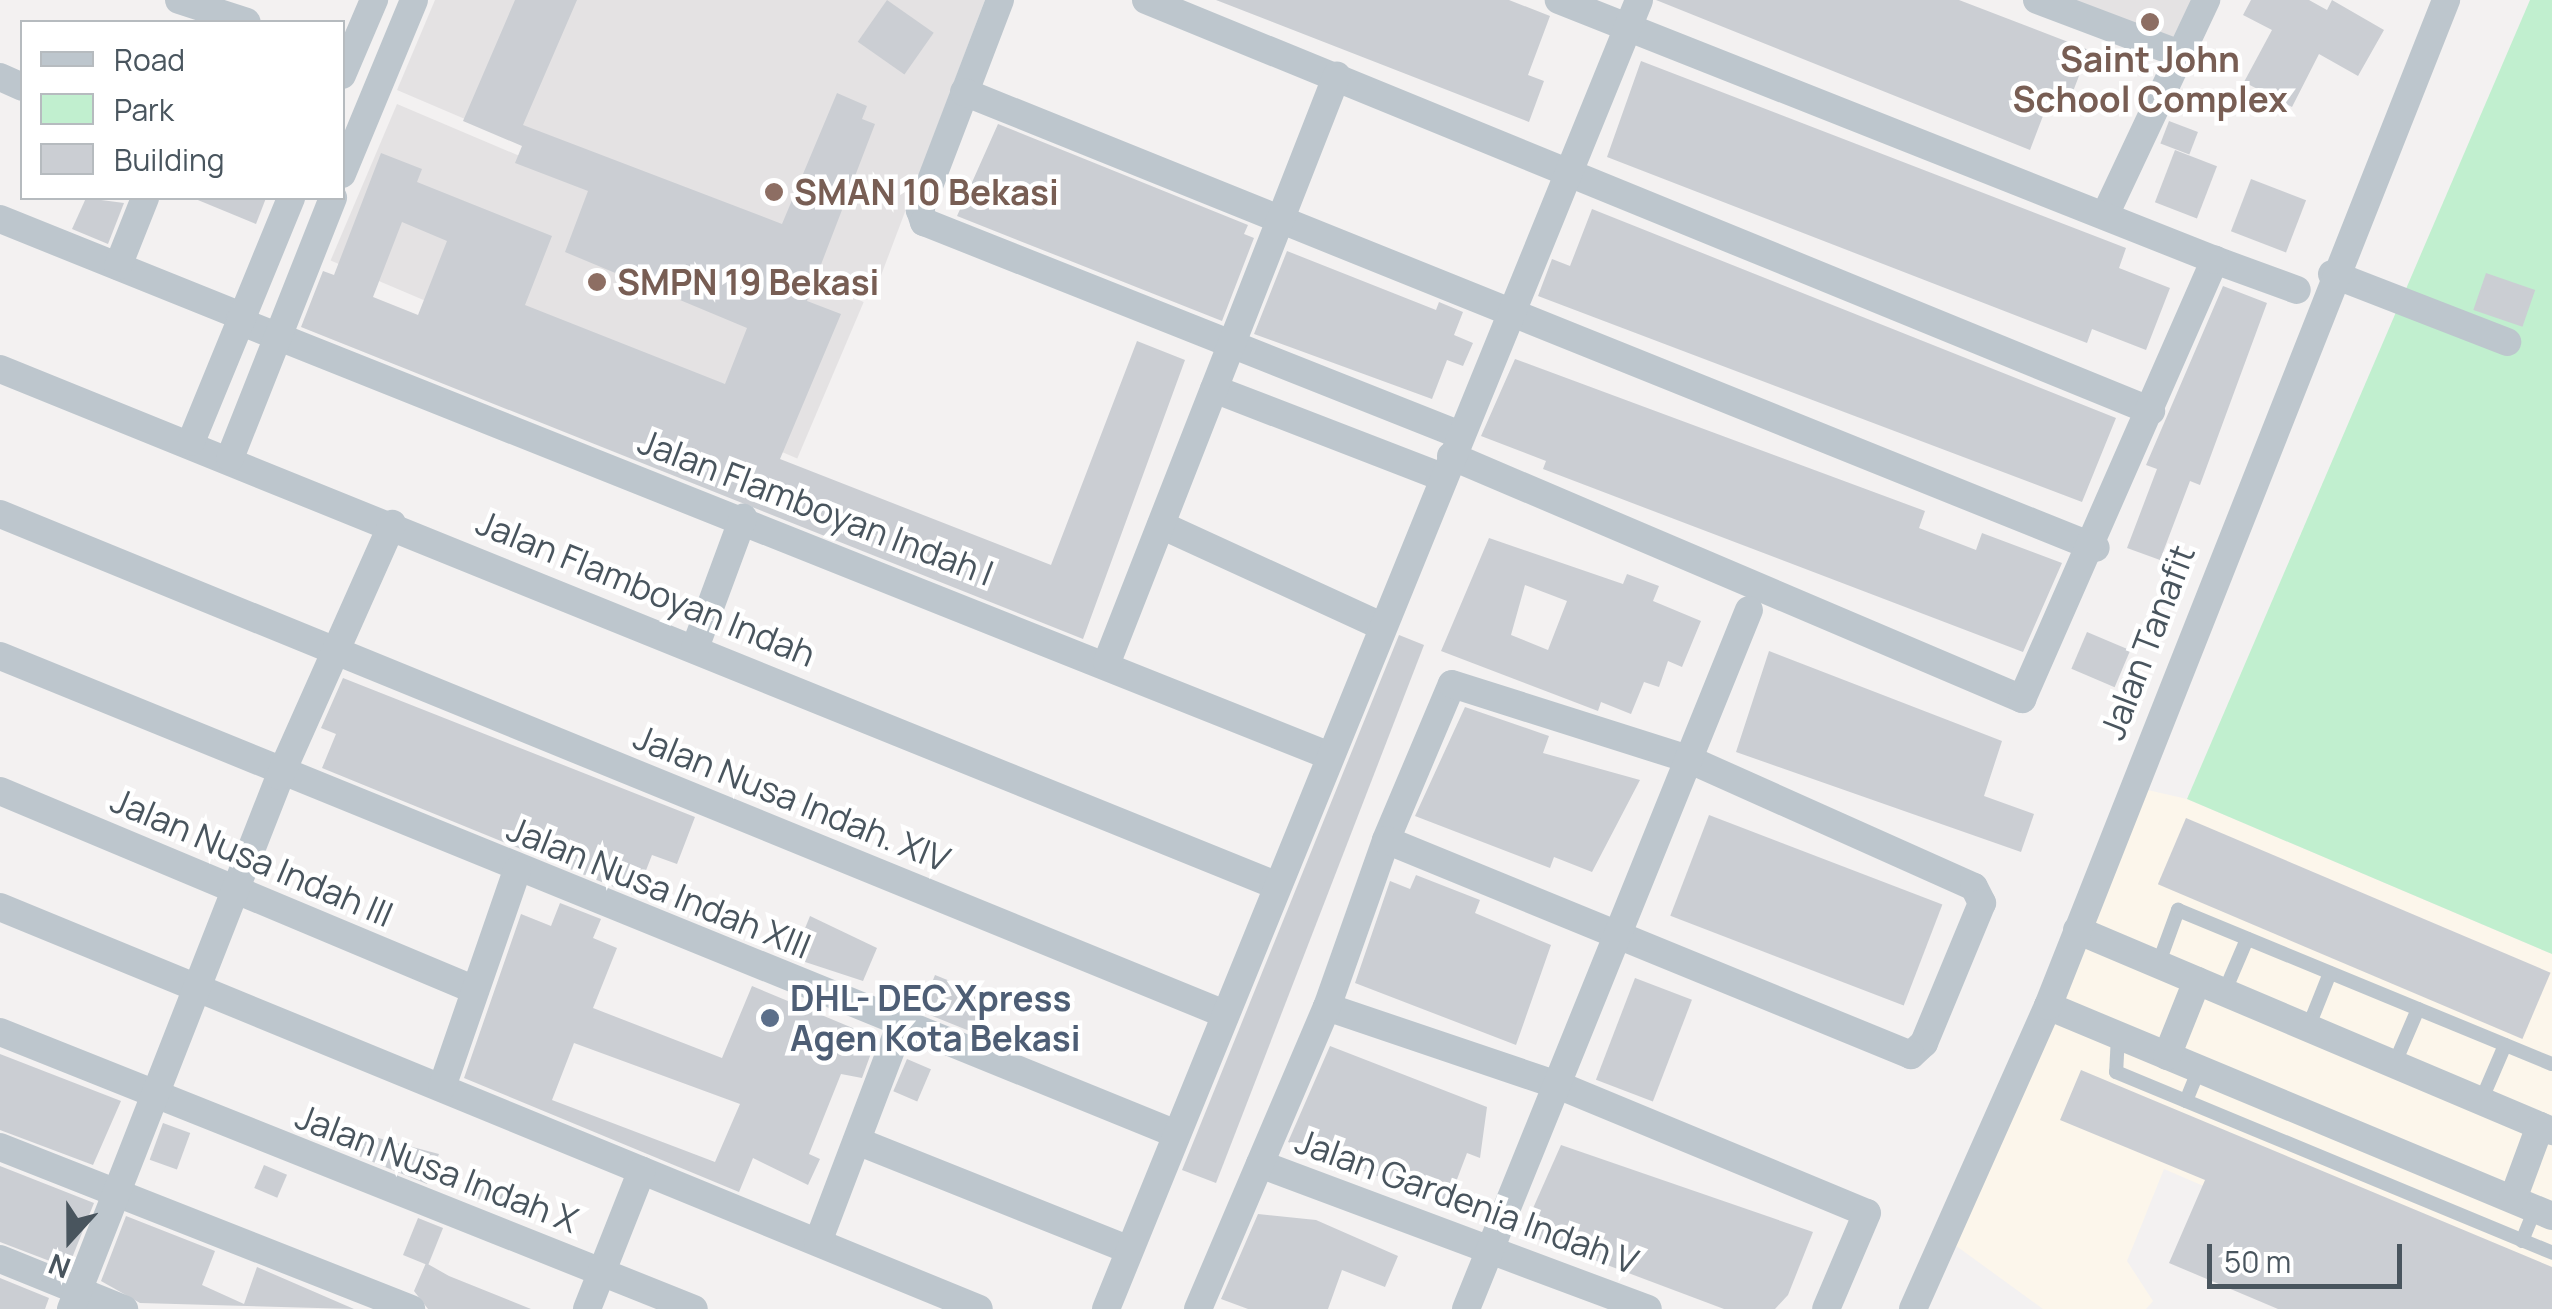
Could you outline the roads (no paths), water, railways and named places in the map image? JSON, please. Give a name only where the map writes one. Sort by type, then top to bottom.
[{"type":"street","points":[[179,0],[228,20]]},
{"type":"street","points":[[345,67],[374,0]]},
{"type":"street","points":[[345,167],[414,0]]},
{"type":"street","points":[[1000,0],[920,210],[924,222],[1229,344],[1451,456],[2014,700],[2027,694],[2096,548],[2215,260]]},
{"type":"street","points":[[1146,0],[2151,411]]},
{"type":"street","points":[[1559,0],[2296,290]]},
{"type":"street","points":[[1106,1309],[1222,1014],[1268,882],[1382,626],[1574,172],[1639,0]]},
{"type":"street","points":[[2038,0],[2177,54]]},
{"type":"street","points":[[2105,215],[2177,54],[2206,0]]},
{"type":"street","name":"Jalan Tanafit","points":[[1913,1309],[2048,1006],[2332,274],[2446,0]]},
{"type":"street","points":[[1108,662],[1229,344],[1338,76]]},
{"type":"street","points":[[964,92],[1510,316],[2096,548]]},
{"type":"street","points":[[118,266],[144,200]]},
{"type":"street","points":[[191,442],[290,200]]},
{"type":"street","points":[[230,458],[332,200]]},
{"type":"street","name":"Jalan Flamboyan Indah I","points":[[0,219],[276,336],[1108,662],[1326,754]]},
{"type":"street","points":[[2332,274],[2507,342]]},
{"type":"street","name":"Jalan Flamboyan Indah","points":[[0,369],[191,442],[1268,882]]},
{"type":"street","points":[[1214,388],[1451,456]]},
{"type":"street","name":"Jalan Nusa Indah. XIV","points":[[0,514],[1222,1014]]},
{"type":"street","points":[[695,648],[742,518]]},
{"type":"street","points":[[74,1300],[280,776],[392,524]]},
{"type":"street","points":[[1161,525],[1382,626]]},
{"type":"street","points":[[1466,1309],[1748,610]]},
{"type":"street","name":"Jalan Nusa Indah XIII","points":[[0,656],[280,776],[1176,1134]]},
{"type":"street","points":[[1198,1309],[1327,1007],[1386,840],[1452,684],[1688,759],[1974,888],[1982,903],[1924,1043],[1910,1055],[1619,930],[1386,840]]},
{"type":"street","name":"Jalan Nusa Indah III","points":[[0,792],[475,990]]},
{"type":"street","points":[[442,1087],[517,871]]},
{"type":"street","points":[[0,907],[979,1309]]},
{"type":"street","points":[[2048,1006],[2533,1208],[2546,1129],[2077,930]]},
{"type":"street","points":[[2167,1056],[2197,981]]},
{"type":"street","points":[[1327,1007],[1558,1085],[1867,1212],[1826,1309]]},
{"type":"street","points":[[818,1242],[901,1024]]},
{"type":"street","name":"Jalan Nusa Indah X","points":[[0,1032],[154,1097],[694,1309]]},
{"type":"street","points":[[856,1140],[1129,1250]]},
{"type":"street","points":[[0,1147],[412,1309]]},
{"type":"street","name":"Jalan Gardenia Indah V","points":[[1260,1164],[1648,1309]]},
{"type":"street","points":[[586,1309],[642,1170]]},
{"type":"street","points":[[0,1259],[74,1300],[124,1309]]},
{"type":"lane","points":[[2158,965],[2178,910],[2552,1064]]},
{"type":"lane","points":[[2224,993],[2247,939]]},
{"type":"lane","points":[[2308,1028],[2330,973]]},
{"type":"lane","points":[[2394,1065],[2418,1009]]},
{"type":"lane","points":[[2118,1036],[2116,1072],[2552,1253]]},
{"type":"lane","points":[[2481,1101],[2505,1045]]},
{"type":"lane","points":[[2186,1101],[2199,1070]]},
{"type":"lane","points":[[2522,1240],[2533,1208]]},
{"type":"place","name":"Saint John School Complex","points":[[2150,22]]},
{"type":"place","name":"SMAN 10 Bekasi","points":[[774,192]]},
{"type":"place","name":"SMPN 19 Bekasi","points":[[597,282]]},
{"type":"place","name":"DHL- DEC Xpress Agen Kota Bekasi","points":[[770,1018]]}]
